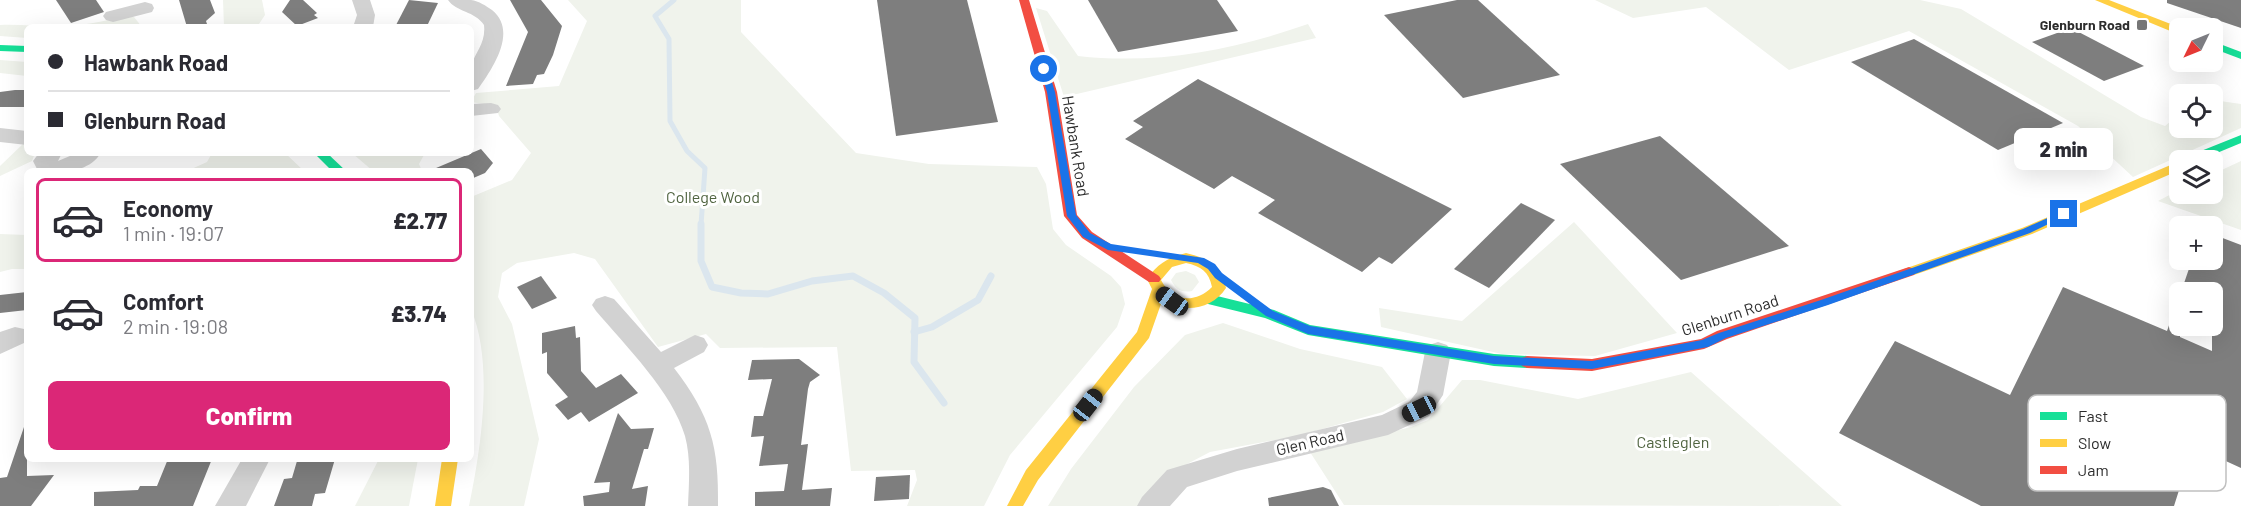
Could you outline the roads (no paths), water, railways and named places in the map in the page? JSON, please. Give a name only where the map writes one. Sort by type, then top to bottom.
[{"type":"street","points":[[346,0],[354,0]]},
{"type":"street","points":[[360,0],[366,15],[364,24]]},
{"type":"street","points":[[457,0],[482,9],[496,30],[495,44],[474,80]]},
{"type":"street","name":"Hawbank Road","points":[[1024,0],[1051,92],[1071,216],[1087,235],[1108,247],[1156,285]]},
{"type":"street","points":[[2100,0],[2169,28]]},
{"type":"street","points":[[113,16],[146,11]]},
{"type":"street","points":[[0,48],[24,49]]},
{"type":"street","points":[[2223,49],[2241,56]]},
{"type":"street","points":[[0,135],[24,138]]},
{"type":"street","points":[[2214,150],[2241,139]]},
{"type":"street","points":[[48,156],[44,161],[46,166],[52,168],[74,164],[86,156]]},
{"type":"street","points":[[323,156],[337,168]]},
{"type":"street","name":"Glenburn Road","points":[[1209,300],[1269,314],[1308,330],[1494,360],[1592,365],[1704,344],[1722,335],[2027,231],[2169,170]]},
{"type":"street","name":"Hawbank Road","points":[[1108,247],[1186,258]]},
{"type":"street","points":[[1015,506],[1032,475],[1144,334],[1191,304],[1209,300],[1219,288],[1219,275],[1212,266],[1200,260],[1186,258],[1171,261],[1159,268],[1144,334]]},
{"type":"street","name":"Glenburn Road","points":[[1219,275],[1269,314]]},
{"type":"street","points":[[1156,285],[1172,301],[1191,304]]},
{"type":"street","points":[[605,305],[685,404],[699,435],[704,481],[703,506]]},
{"type":"street","points":[[656,366],[695,345]]},
{"type":"street","name":"Glen Road","points":[[1152,506],[1177,478],[1237,460],[1388,424],[1419,409],[1430,395],[1438,352]]},
{"type":"street","points":[[230,506],[243,487],[255,462]]},
{"type":"street","points":[[443,506],[450,462]]},
{"type":"waterway","points":[[674,0],[655,16],[669,39],[670,121],[687,151],[705,168],[701,225]]},
{"type":"waterway","points":[[701,225],[701,261],[712,287],[741,293],[768,294],[812,281],[853,276],[884,293],[915,318],[915,332]]},
{"type":"waterway","points":[[915,332],[932,327],[978,300],[991,276]]},
{"type":"waterway","points":[[915,332],[914,362],[944,403]]},
{"type":"place","name":"Glenburn Road","points":[[2142,25]]},
{"type":"park label","name":"College Wood","points":[[713,197]]},
{"type":"park label","name":"Castleglen","points":[[1673,442]]}]
